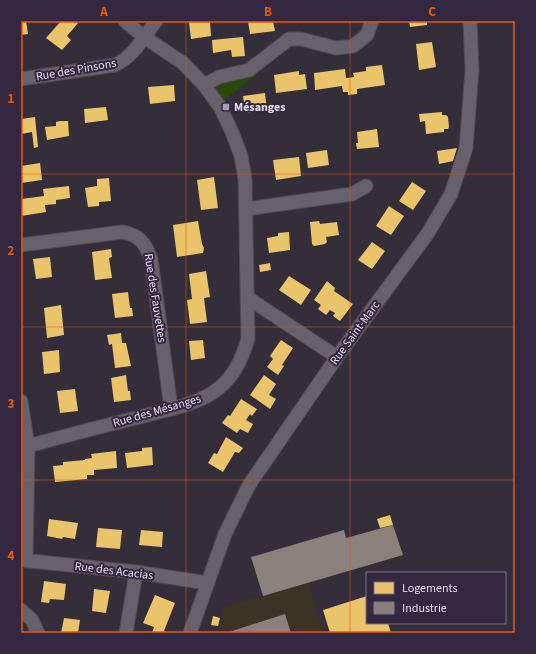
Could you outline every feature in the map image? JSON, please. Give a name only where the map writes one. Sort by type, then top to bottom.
[{"type":"street","name":"Rue des Mésanges","points":[[28,446],[203,398],[220,388],[232,375],[241,362],[248,339],[245,179],[241,156],[232,132],[220,107],[204,85],[183,63],[144,37],[125,21]]},
{"type":"street","name":"Rue des Pinsons","points":[[21,79],[115,65],[132,54],[156,21]]},
{"type":"street","points":[[204,85],[219,76],[250,70],[289,39],[301,39],[336,48],[353,46],[367,35],[372,21]]},
{"type":"street","name":"Rue Saint-Marc","points":[[190,633],[225,534],[249,485],[337,357],[428,233],[451,194],[466,148],[472,70],[470,21]]},
{"type":"street","points":[[246,209],[352,194],[366,186]]},
{"type":"street","name":"Rue des Fauvettes","points":[[21,245],[122,232],[139,238],[147,248],[151,259],[171,408]]},
{"type":"street","points":[[248,298],[337,357]]},
{"type":"street","points":[[21,401],[28,446],[23,561]]},
{"type":"street","name":"Rue des Acacias","points":[[23,561],[136,572],[207,583]]},
{"type":"street","points":[[126,633],[136,572]]},
{"type":"street","points":[[21,610],[32,620],[38,633]]},
{"type":"shaded area","points":[[309,583],[323,633],[210,633],[221,627],[223,607]]},
{"type":"green space","points":[[256,73],[258,74],[223,101],[216,89],[219,83]]},
{"type":"building: Logements","points":[[21,21],[26,21],[28,34],[21,35]]},
{"type":"building: Logements","points":[[61,21],[75,21],[78,23],[67,36],[71,40],[62,50],[46,38]]},
{"type":"building: Logements","points":[[210,21],[211,36],[191,39],[189,22]]},
{"type":"building: Logements","points":[[248,21],[273,21],[275,31],[250,34]]},
{"type":"building: Logements","points":[[409,21],[427,21],[427,25],[410,27]]},
{"type":"building: Logements","points":[[243,37],[245,56],[232,57],[231,50],[213,53],[212,40]]},
{"type":"building: Logements","points":[[432,42],[436,67],[419,70],[416,44]]},
{"type":"building: Logements","points":[[382,65],[385,85],[357,89],[357,94],[348,95],[348,92],[343,92],[342,86],[315,90],[314,73],[345,69],[346,78],[354,77],[353,73],[366,71],[366,67]]},
{"type":"building: Logements","points":[[299,71],[299,75],[305,74],[307,89],[276,93],[274,75]]},
{"type":"building: Logements","points":[[174,85],[175,101],[150,104],[148,87]]},
{"type":"building: Logements","points":[[265,93],[267,110],[245,113],[243,96]]},
{"type":"building: Logements","points":[[106,107],[108,120],[85,123],[84,109]]},
{"type":"building: Logements","points":[[442,112],[442,115],[446,115],[448,117],[448,129],[444,129],[444,132],[426,134],[425,121],[420,122],[419,114]]},
{"type":"building: Logements","points":[[35,117],[38,147],[34,148],[32,132],[21,134],[21,119]]},
{"type":"building: Logements","points":[[68,121],[69,136],[47,140],[45,127],[56,126],[56,122]]},
{"type":"building: Logements","points":[[377,129],[379,147],[357,149],[357,132]]},
{"type":"building: Logements","points":[[457,148],[453,161],[439,164],[437,151]]},
{"type":"building: Logements","points":[[327,150],[329,165],[308,168],[306,153]]},
{"type":"building: Logements","points":[[299,157],[301,176],[276,180],[273,160]]},
{"type":"building: Logements","points":[[40,163],[42,180],[21,183],[21,166]]},
{"type":"building: Logements","points":[[214,177],[218,208],[201,210],[197,180]]},
{"type":"building: Logements","points":[[109,178],[111,201],[99,202],[99,206],[88,207],[85,188],[97,186],[97,179]]},
{"type":"building: Logements","points":[[412,182],[426,191],[413,210],[399,201]]},
{"type":"building: Logements","points":[[69,186],[70,198],[56,200],[56,204],[45,205],[46,212],[21,216],[21,199],[44,196],[43,189]]},
{"type":"building: Logements","points":[[389,206],[404,216],[391,235],[376,226]]},
{"type":"building: Logements","points":[[198,221],[204,248],[203,253],[177,257],[173,225]]},
{"type":"building: Logements","points":[[319,221],[320,224],[337,222],[339,235],[326,237],[327,242],[325,244],[314,246],[312,244],[310,222]]},
{"type":"building: Logements","points":[[289,232],[290,250],[269,253],[267,238],[278,236],[278,233]]},
{"type":"building: Logements","points":[[372,242],[385,251],[372,269],[358,260]]},
{"type":"building: Logements","points":[[111,249],[112,257],[109,258],[112,278],[95,280],[92,252]]},
{"type":"building: Logements","points":[[50,257],[52,277],[36,279],[33,259]]},
{"type":"building: Logements","points":[[270,263],[271,270],[260,272],[259,265]]},
{"type":"building: Logements","points":[[206,271],[210,297],[204,298],[207,322],[190,324],[187,300],[192,299],[189,274]]},
{"type":"building: Logements","points":[[289,276],[311,290],[301,305],[279,290]]},
{"type":"building: Logements","points":[[327,281],[335,288],[334,291],[353,304],[340,321],[333,316],[335,313],[330,310],[326,315],[318,309],[321,305],[314,300]]},
{"type":"building: Logements","points":[[128,292],[130,308],[132,308],[133,316],[115,318],[112,294]]},
{"type":"building: Logements","points":[[61,305],[64,335],[47,338],[44,308]]},
{"type":"building: Logements","points":[[121,333],[122,343],[126,343],[131,366],[115,368],[112,344],[109,345],[107,335]]},
{"type":"building: Logements","points":[[203,340],[205,358],[191,360],[189,341]]},
{"type":"building: Logements","points":[[281,340],[293,348],[282,365],[284,366],[278,375],[267,367],[273,359],[270,356]]},
{"type":"building: Logements","points":[[59,350],[60,372],[44,374],[42,352]]},
{"type":"building: Logements","points":[[126,375],[131,400],[114,402],[111,378]]},
{"type":"building: Logements","points":[[264,375],[276,384],[269,395],[276,399],[270,409],[250,395]]},
{"type":"building: Logements","points":[[75,389],[78,411],[60,413],[57,391]]},
{"type":"building: Logements","points":[[241,399],[257,409],[252,416],[250,414],[246,420],[253,424],[248,433],[240,429],[237,433],[222,423],[228,415],[230,416]]},
{"type":"building: Logements","points":[[226,437],[243,448],[239,453],[235,452],[223,472],[208,463],[214,453],[217,454]]},
{"type":"building: Logements","points":[[152,447],[153,465],[127,468],[125,453],[142,451],[142,448]]},
{"type":"building: Logements","points":[[116,451],[117,468],[94,470],[94,475],[87,475],[87,479],[55,482],[53,466],[63,465],[63,462],[92,458],[91,454]]},
{"type":"building: Logements","points":[[390,515],[393,525],[380,528],[377,519]]},
{"type":"building: Logements","points":[[49,519],[78,523],[75,539],[63,537],[62,539],[47,536]]},
{"type":"building: Logements","points":[[98,528],[122,530],[120,549],[96,547]]},
{"type":"building: Logements","points":[[141,530],[163,532],[162,547],[139,545]]},
{"type":"building: Logements","points":[[44,581],[66,584],[64,600],[50,599],[49,603],[41,602]]},
{"type":"building: Logements","points":[[94,589],[110,591],[106,613],[92,611]]},
{"type":"building: Logements","points":[[155,595],[175,603],[164,631],[168,633],[152,633],[154,627],[143,623]]},
{"type":"building: Logements","points":[[366,596],[366,624],[388,624],[391,633],[330,633],[323,610]]},
{"type":"building: Logements","points":[[213,616],[220,618],[218,626],[211,625]]},
{"type":"building: Logements","points":[[64,618],[80,620],[78,633],[61,633]]},
{"type":"building: Industrie","points":[[393,525],[403,555],[263,596],[251,557],[344,530],[346,538]]},
{"type":"building: Industrie","points":[[285,614],[291,633],[226,633]]},
{"type":"place","name":"Mésanges","points":[[226,107]]}]
